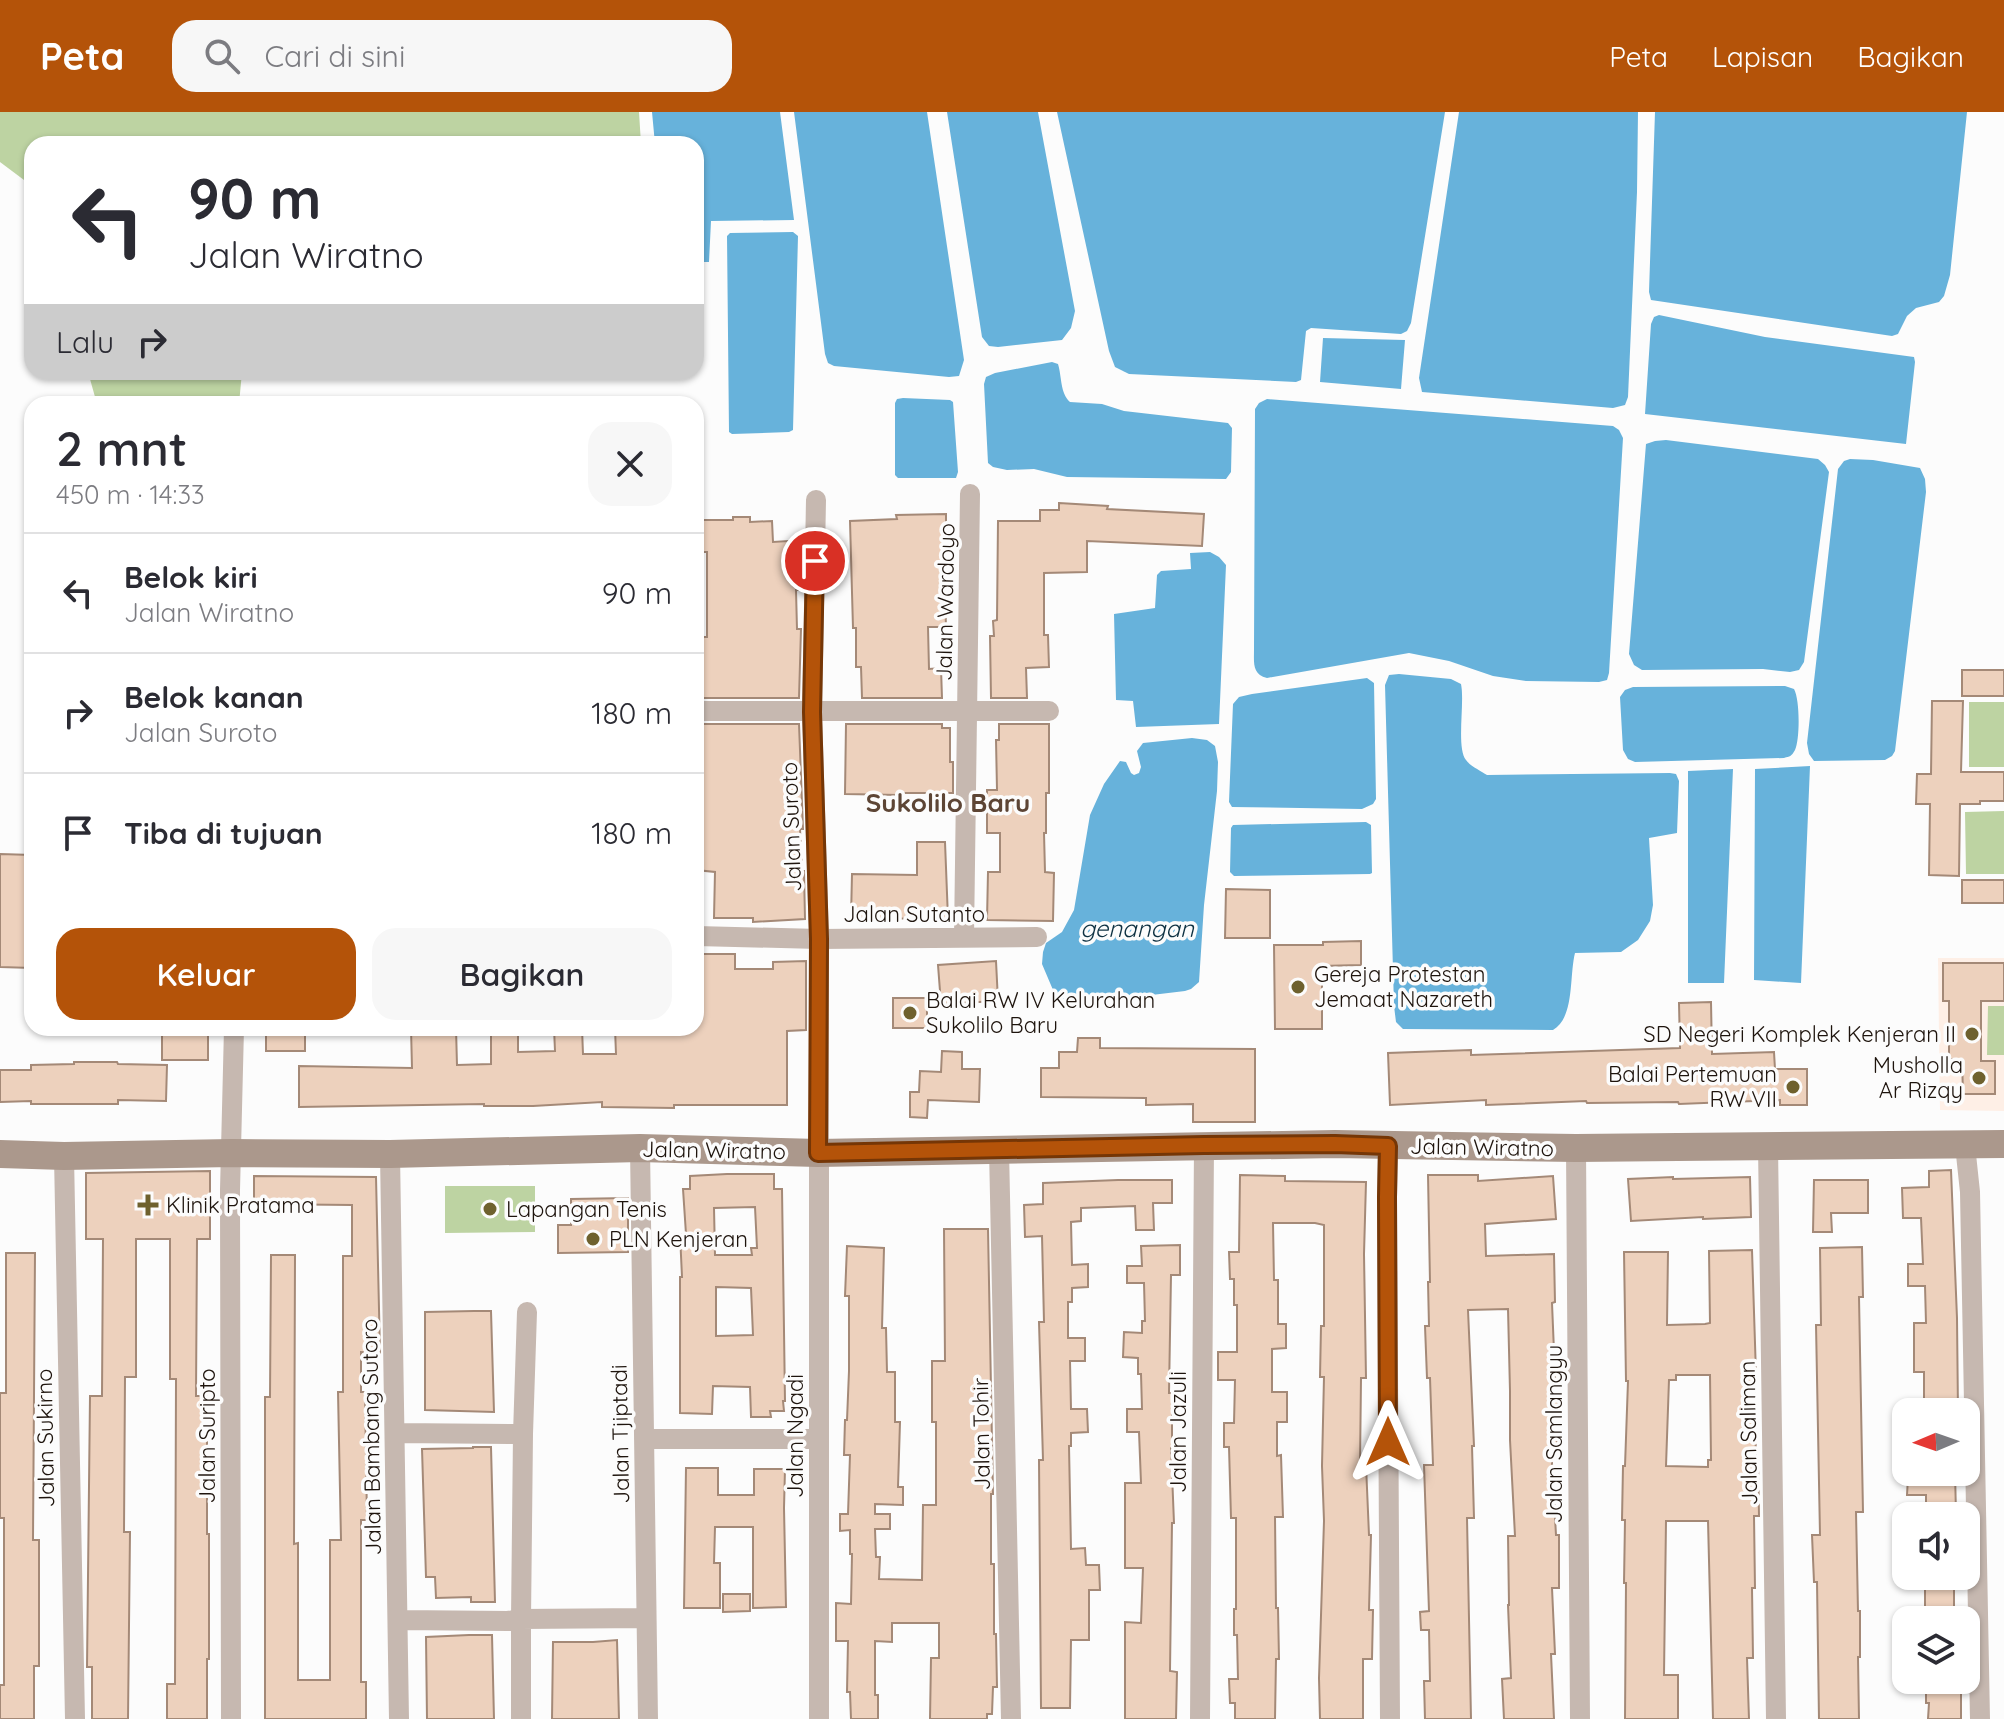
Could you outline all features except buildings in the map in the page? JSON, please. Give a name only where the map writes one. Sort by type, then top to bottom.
[{"type":"main road","name":"Jalan Wiratno","points":[[0,1154],[390,1154],[640,1148],[818,1153],[1335,1144],[1576,1148],[2004,1144]]},
{"type":"street","name":"Jalan Wardoyo","points":[[964,937],[970,494]]},
{"type":"street","name":"Jalan Suroto","points":[[816,500],[812,712],[819,939],[818,1153]]},
{"type":"street","points":[[704,711],[967,712]]},
{"type":"street","name":"Jalan Wardoyo","points":[[967,712],[1049,711]]},
{"type":"street","name":"Jalan Sutanto","points":[[704,936],[819,939],[1037,937]]},
{"type":"street","name":"Jalan Suripto","points":[[231,1719],[230,1190],[234,1036]]},
{"type":"street","name":"Jalan Jazuli","points":[[1200,1719],[1204,1145]]},
{"type":"street","points":[[1965,1145],[1970,1192],[1980,1719]]},
{"type":"street","points":[[1388,1146],[1390,1719]]},
{"type":"street","name":"Jalan Saliman","points":[[1768,1146],[1776,1719]]},
{"type":"street","name":"Jalan Tjiptadi","points":[[640,1148],[648,1719]]},
{"type":"street","name":"Jalan Samlangyu","points":[[1576,1148],[1580,1719]]},
{"type":"street","name":"Jalan Tohir","points":[[999,1149],[1011,1719]]},
{"type":"street","name":"Jalan Ngadi","points":[[818,1153],[819,1719]]},
{"type":"street","name":"Jalan Bambang Sutoro","points":[[390,1154],[399,1719]]},
{"type":"street","name":"Jalan Sukirno","points":[[64,1156],[75,1719]]},
{"type":"street","points":[[521,1719],[527,1312]]},
{"type":"street","points":[[395,1433],[523,1434]]},
{"type":"street","points":[[644,1439],[819,1439]]},
{"type":"street","points":[[398,1620],[646,1618]]},
{"type":"shaded area","name":"SD Negeri Komplek Kenjeran II","points":[[1938,958],[2004,958],[2004,1111],[1940,1110]]},
{"type":"green space","points":[[0,112],[639,112],[640,136],[24,136],[24,180],[0,162]]},
{"type":"green space","points":[[90,380],[241,380],[240,396],[95,396]]},
{"type":"green space","points":[[1969,702],[2004,702],[2004,767],[1969,767]]},
{"type":"green space","points":[[2004,811],[2004,874],[1966,874],[1965,812]]},
{"type":"green space","points":[[1988,1006],[2004,1006],[2004,1055],[1987,1055]]},
{"type":"green space","name":"Lapangan Tenis","points":[[445,1186],[535,1186],[535,1232],[445,1233]]},
{"type":"water","points":[[652,112],[780,112],[794,220],[711,221],[709,262],[704,262],[704,136],[654,136]]},
{"type":"water","points":[[794,112],[927,112],[964,360],[959,376],[828,363]]},
{"type":"water","points":[[947,112],[1038,112],[1075,311],[1071,328],[1062,340],[998,347],[989,346],[982,337]]},
{"type":"water","points":[[1057,112],[1445,112],[1411,323],[1407,331],[1401,334],[1311,328],[1306,331],[1301,380],[1296,382],[1129,374],[1115,367]]},
{"type":"water","points":[[1459,112],[1638,112],[1628,397],[1625,405],[1613,408],[1422,392],[1419,378]]},
{"type":"water","points":[[1655,112],[1967,112],[1950,275],[1944,296],[1939,302],[1916,308],[1907,316],[1898,334],[1892,336],[1651,300]]},
{"type":"water","points":[[793,232],[798,236],[793,430],[732,434],[729,432],[727,236],[730,233]]},
{"type":"water","points":[[1659,315],[1765,337],[1914,357],[1906,444],[1645,414],[1651,324],[1654,317]]},
{"type":"water","points":[[1323,338],[1405,340],[1401,389],[1320,382]]},
{"type":"water","points":[[1052,362],[1058,364],[1063,389],[1070,402],[1228,423],[1232,428],[1231,472],[1226,479],[1067,477],[1034,469],[993,467],[988,463],[986,377]]},
{"type":"water","points":[[903,398],[953,402],[956,478],[898,478],[895,475],[895,403]]},
{"type":"water","points":[[1267,399],[1613,426],[1619,430],[1623,438],[1607,680],[1526,681],[1493,676],[1449,661],[1409,653],[1267,678],[1259,674],[1254,659],[1255,409]]},
{"type":"water","points":[[1666,440],[1818,459],[1825,465],[1829,472],[1804,662],[1799,670],[1642,670],[1634,665],[1629,654],[1646,444]]},
{"type":"water","points":[[1850,459],[1920,468],[1926,492],[1895,751],[1885,760],[1814,761],[1807,743],[1838,469]]},
{"type":"water","points":[[1210,552],[1226,565],[1219,724],[1136,727],[1133,701],[1116,700],[1114,614],[1155,608],[1157,575],[1161,571],[1191,569],[1190,553]]},
{"type":"water","points":[[1389,675],[1451,679],[1461,684],[1463,754],[1470,764],[1487,775],[1676,774],[1679,781],[1677,833],[1649,838],[1653,905],[1650,921],[1638,940],[1621,952],[1575,953],[1568,1006],[1560,1024],[1553,1030],[1403,1029],[1396,1022],[1385,685]]},
{"type":"water","points":[[1367,678],[1374,683],[1376,799],[1373,804],[1362,809],[1232,807],[1229,802],[1233,704],[1239,697]]},
{"type":"water","points":[[1785,686],[1794,689],[1796,694],[1798,729],[1794,752],[1784,758],[1635,762],[1628,759],[1623,750],[1620,697],[1625,690],[1633,687]]},
{"type":"water","name":"genangan","points":[[1192,738],[1207,740],[1215,746],[1218,762],[1199,982],[1185,991],[1093,1002],[1074,1002],[1056,997],[1042,964],[1043,952],[1046,943],[1062,932],[1074,910],[1090,815],[1104,784],[1120,761],[1126,762],[1134,775],[1139,773],[1141,767],[1137,751],[1143,743]]},
{"type":"water","points":[[1810,766],[1801,983],[1754,980],[1755,769]]},
{"type":"water","points":[[1733,769],[1724,983],[1688,983],[1688,771]]},
{"type":"water","points":[[1366,822],[1371,825],[1370,874],[1234,876],[1230,872],[1233,825]]},
{"type":"place","name":"Gereja Protestan Jemaat Nazareth","points":[[1298,987]]},
{"type":"place","name":"Balai RW IV Kelurahan Sukolilo Baru","points":[[910,1013]]},
{"type":"place","name":"SD Negeri Komplek Kenjeran II","points":[[1972,1034]]},
{"type":"place","name":"Musholla Ar Rizqy","points":[[1979,1078]]},
{"type":"place","name":"Balai Pertemuan RW VII","points":[[1793,1087]]},
{"type":"place","name":"Klinik Pratama","points":[[148,1205]]},
{"type":"place","name":"Lapangan Tenis","points":[[490,1209]]},
{"type":"place","name":"PLN Kenjeran","points":[[593,1239]]},
{"type":"district","name":"Sukolilo Baru","points":[[948,803]]},
{"type":"route","points":[[815,561],[812,712],[819,939],[818,1153],[1204,1145],[1388,1146],[1388,1442]]}]
